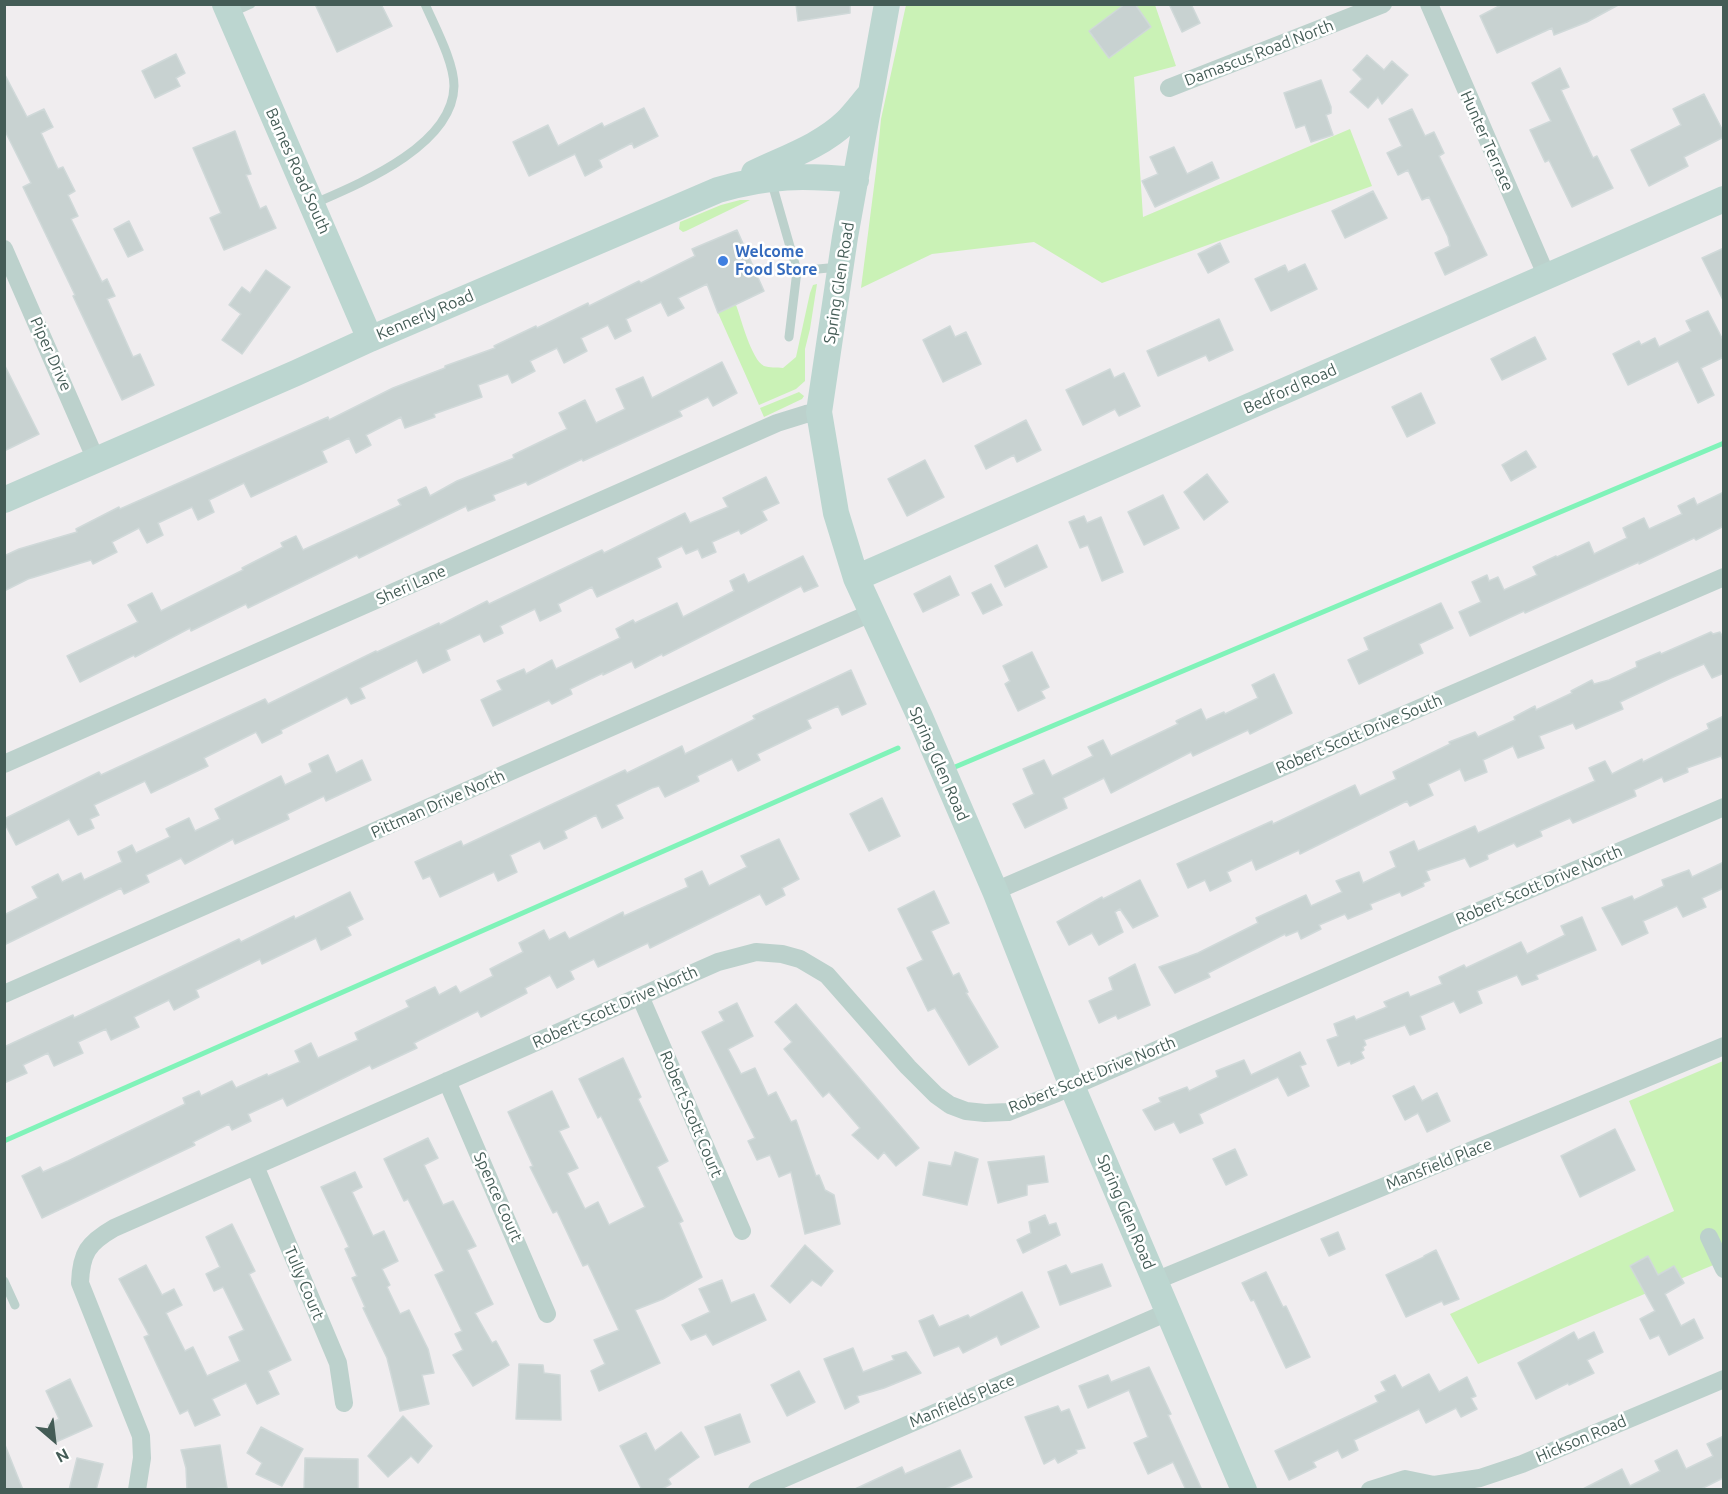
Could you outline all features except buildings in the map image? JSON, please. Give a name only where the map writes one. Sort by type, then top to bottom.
[{"type":"street","name":"Spring Glen Road","points":[[887,4],[841,267],[819,412],[836,513],[856,578],[920,717],[995,891],[1071,1086],[1244,1490]]},
{"type":"street","name":"Damascus Road North","points":[[1169,88],[1383,4]]},
{"type":"street","name":"Hunter Terrace","points":[[1429,4],[1547,277]]},
{"type":"street","name":"Barnes Road South","points":[[235,8],[312,204],[370,339]]},
{"type":"street","points":[[723,188],[826,136],[845,123],[871,92]]},
{"type":"street","name":"Kennerly Road","points":[[4,500],[370,339],[723,188],[770,178],[813,176],[856,180]]},
{"type":"street","name":"Bedford Road","points":[[856,578],[1724,199]]},
{"type":"street","name":"Piper Drive","points":[[4,249],[96,460]]},
{"type":"street","name":"Sheri Lane","points":[[4,764],[777,423],[819,412]]},
{"type":"street","name":"Robert Scott Drive South","points":[[995,891],[1724,577]]},
{"type":"street","name":"Pittman Drive North","points":[[4,994],[871,613]]},
{"type":"street","name":"Robert Scott Drive North","points":[[137,1490],[142,1458],[141,1436],[80,1283],[81,1263],[85,1253],[98,1237],[718,962],[756,952],[782,954],[800,959],[826,975],[936,1095],[950,1105],[966,1111],[1008,1112],[1724,807]]},
{"type":"street","name":"Robert Scott Court","points":[[640,996],[742,1231]]},
{"type":"street","name":"Mansfield Place","points":[[1155,1281],[1724,1046]]},
{"type":"street","name":"Spence Court","points":[[447,1081],[548,1314]]},
{"type":"street","name":"Tully Court","points":[[255,1166],[338,1363],[344,1403]]},
{"type":"street","points":[[1709,1237],[1724,1269]]},
{"type":"street","name":"Manfields Place","points":[[757,1490],[1168,1312]]},
{"type":"street","name":"Hickson Road","points":[[1370,1490],[1405,1479],[1432,1487],[1480,1478],[1522,1464],[1724,1379]]},
{"type":"lane","points":[[312,204],[348,188],[415,150],[435,133],[447,114],[454,86],[443,45],[425,4]]},
{"type":"lane","points":[[770,178],[797,271],[789,338]]},
{"type":"lane","points":[[797,271],[841,267]]},
{"type":"lane","points":[[4,1281],[15,1305]]},
{"type":"green space","points":[[906,5],[1155,5],[1176,66],[1134,77],[1143,217],[1350,129],[1372,186],[1102,283],[1034,242],[932,254],[861,288],[881,119]]},
{"type":"green space","points":[[750,200],[686,231],[679,229],[680,222],[721,205]]},
{"type":"green space","points":[[817,284],[805,349],[805,381],[796,389],[759,405],[718,313],[736,305],[751,347],[759,362],[766,367],[783,368],[796,357],[810,293],[813,285]]},
{"type":"green space","points":[[799,392],[804,396],[802,399],[764,417],[760,408]]},
{"type":"green space","points":[[1723,1061],[1723,1261],[1478,1364],[1450,1314],[1674,1211],[1629,1101]]},
{"type":"waterway","points":[[955,767],[1724,443]]},
{"type":"waterway","points":[[4,1141],[898,748]]},
{"type":"place","name":"Welcome Food Store","points":[[723,261]]}]
